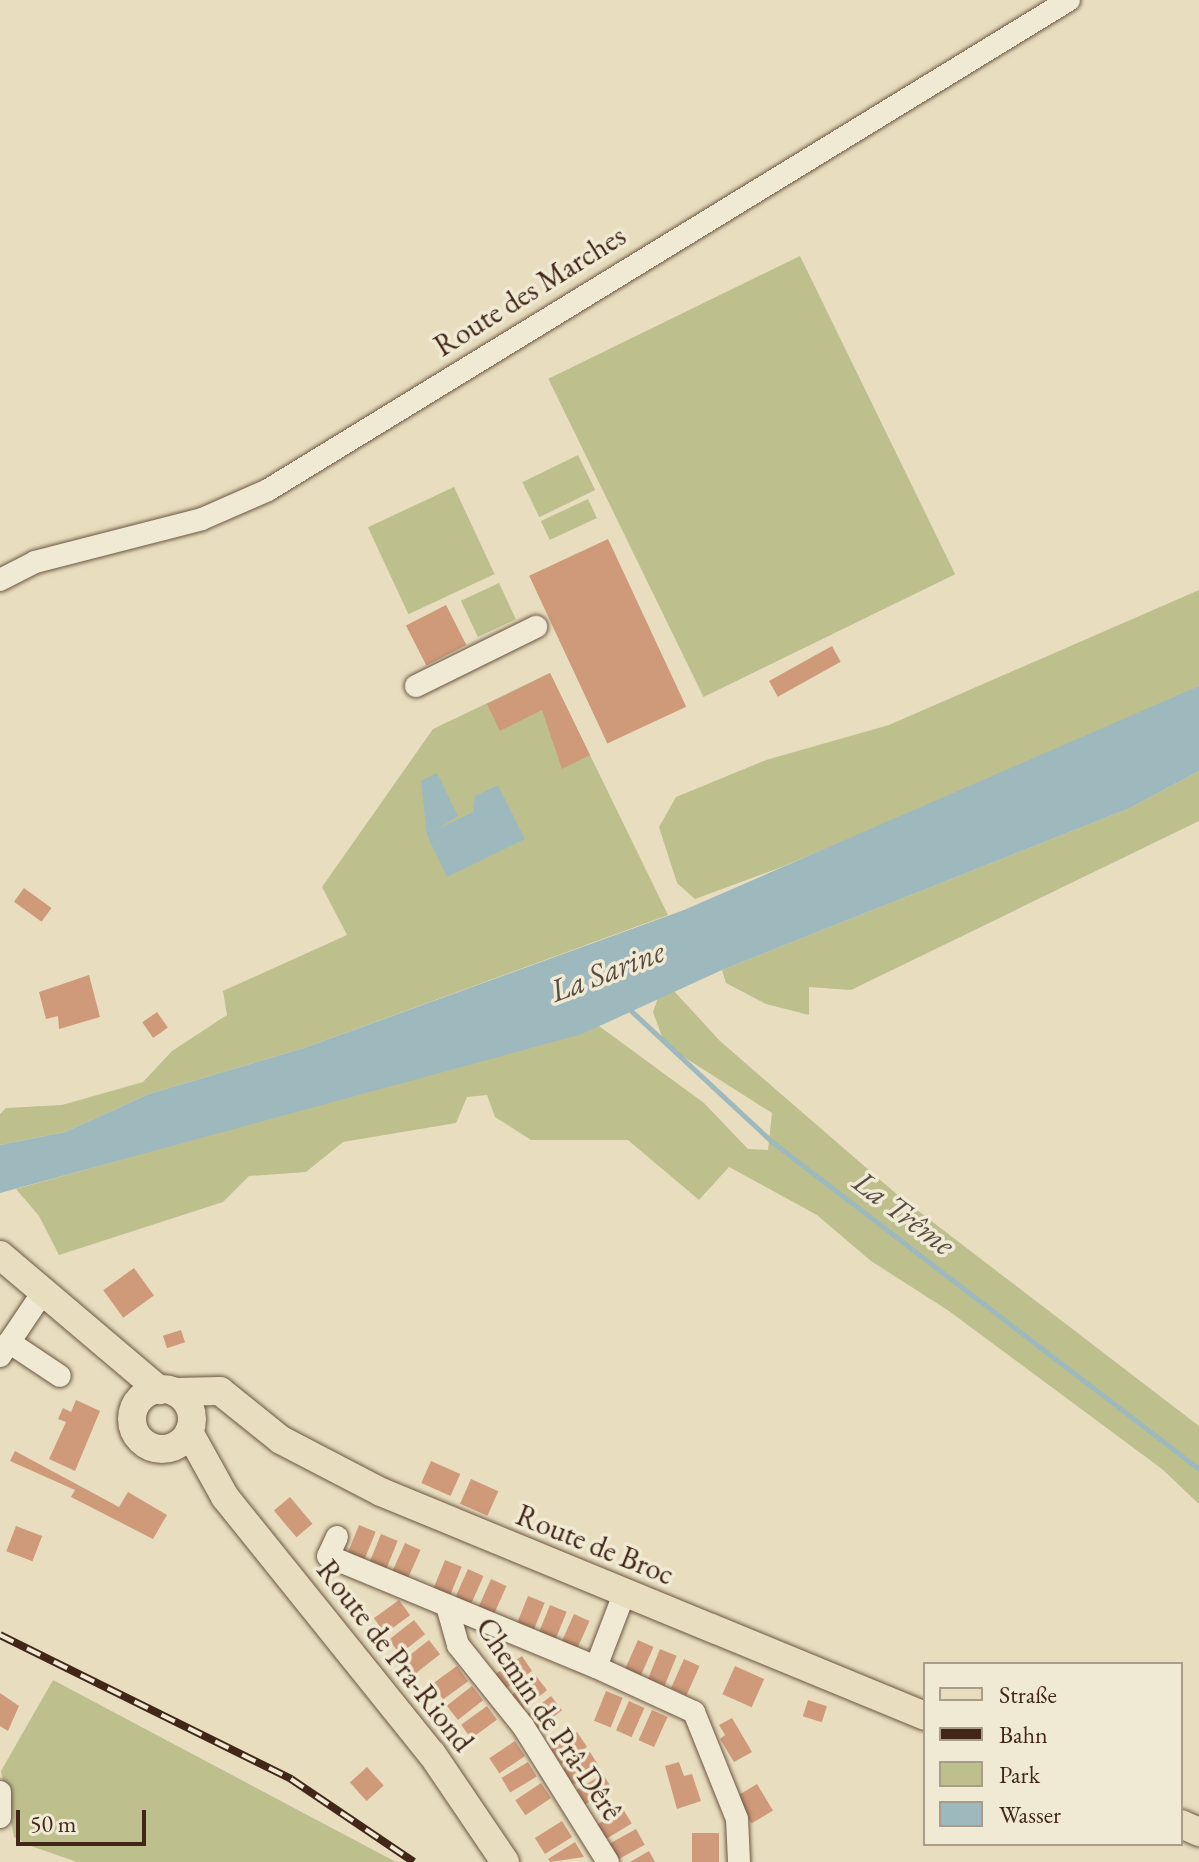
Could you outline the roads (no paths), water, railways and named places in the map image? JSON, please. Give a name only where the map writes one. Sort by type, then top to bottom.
[{"type":"main road","name":"Route de Pra-Riond","points":[[0,1255],[102,1347],[188,1404],[191,1427],[225,1497],[432,1754],[505,1862]]},
{"type":"main road","name":"Route de Pra-Riond","points":[[102,1347],[135,1407],[139,1437],[164,1449],[225,1497]]},
{"type":"main road","points":[[135,1407],[167,1391]]},
{"type":"main road","name":"Route de Broc","points":[[167,1391],[220,1391],[250,1418],[345,1475],[624,1594],[923,1715]]},
{"type":"main road","name":"Route de Broc","points":[[191,1427],[217,1409],[250,1418]]},
{"type":"main road","points":[[164,1449],[191,1427]]},
{"type":"street","name":"Route des Marches","points":[[0,580],[35,562],[202,519],[273,495],[1069,0]]},
{"type":"street","points":[[416,686],[536,627]]},
{"type":"street","points":[[43,1292],[5,1349],[60,1376]]},
{"type":"street","name":"Chemin de Prâ-Dêrê","points":[[337,1537],[328,1556],[596,1667],[694,1712],[737,1819],[739,1862]]},
{"type":"street","points":[[596,1667],[624,1594]]},
{"type":"street","name":"Chemin de Prâ-Dêrê","points":[[447,1606],[458,1645],[523,1726],[608,1862]]},
{"type":"street","points":[[0,1792],[0,1817]]},
{"type":"water","name":"La Sarine","points":[[1199,686],[1199,771],[1130,808],[722,970],[582,1034],[0,1193],[0,1145],[65,1132],[149,1094],[304,1048],[684,910]]},
{"type":"water","points":[[437,773],[458,816],[436,830],[473,812],[475,796],[498,785],[525,839],[447,877],[427,835],[421,781]]},
{"type":"waterway","name":"La Trême","points":[[628,1008],[771,1141],[1199,1469]]},
{"type":"railway","points":[[0,1635],[291,1779],[414,1862]]}]
